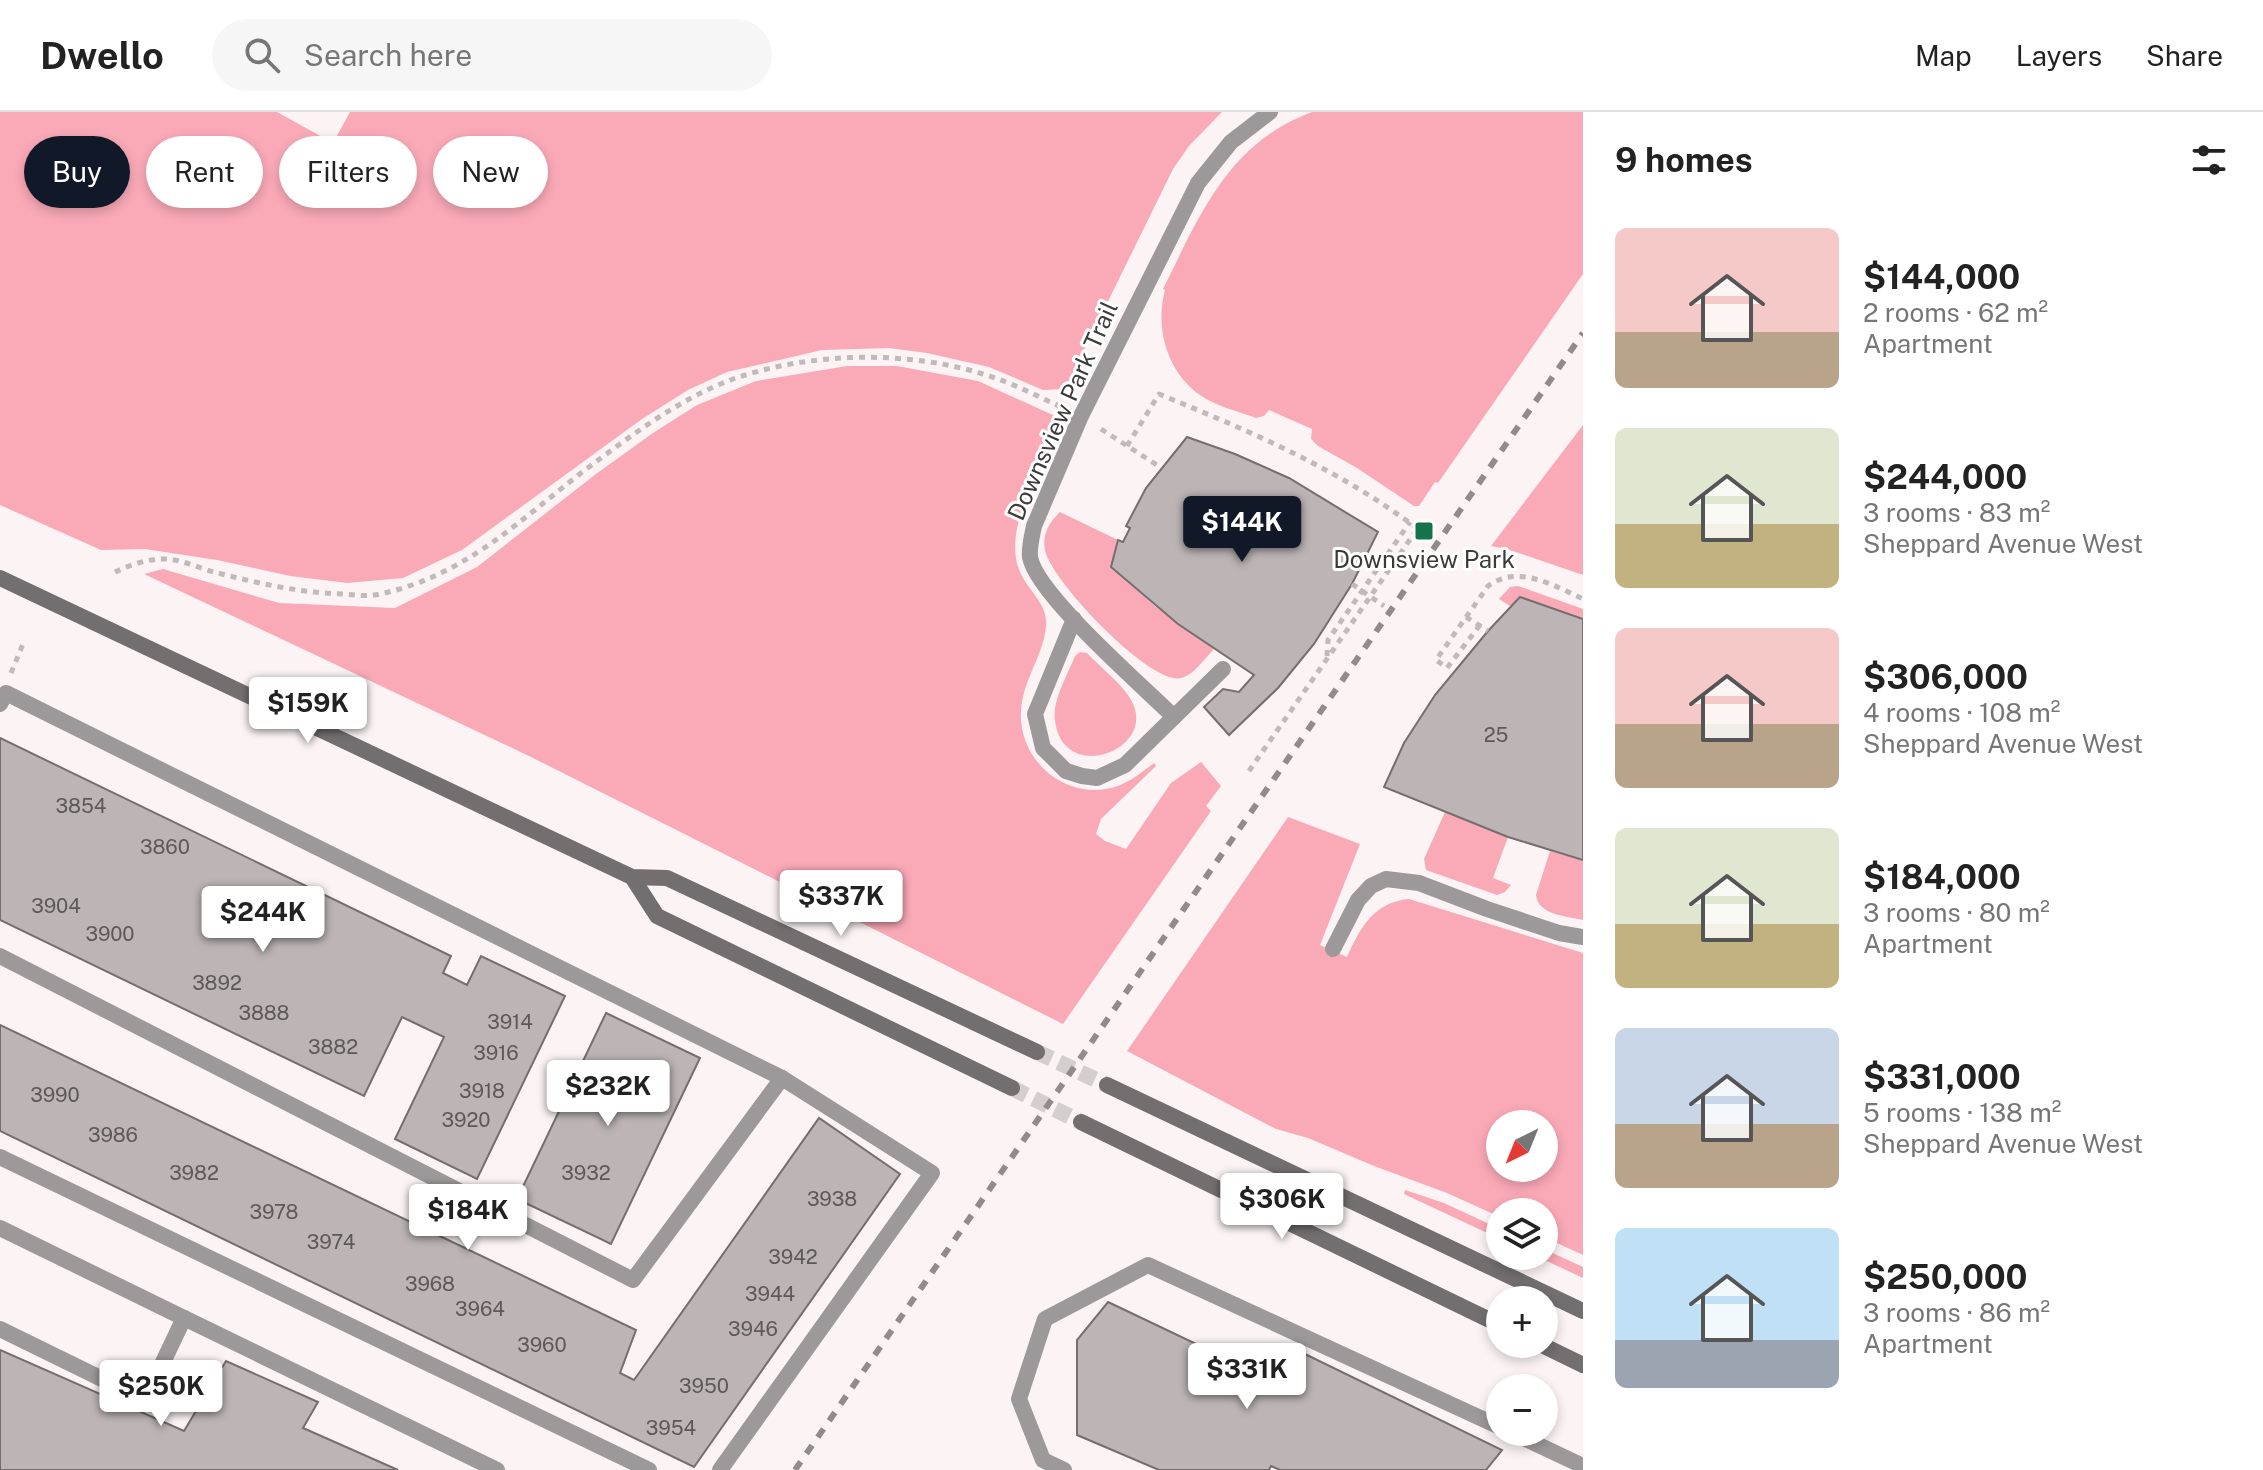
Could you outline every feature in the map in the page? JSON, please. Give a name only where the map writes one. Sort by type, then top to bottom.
[{"type":"main road","points":[[0,578],[632,877],[667,878],[1037,1052]]},
{"type":"main road","points":[[632,877],[657,916],[1012,1088]]},
{"type":"main road","points":[[1107,1085],[1583,1311]]},
{"type":"main road","points":[[1081,1122],[1486,1318]]},
{"type":"main road","points":[[1558,1353],[1583,1365]]},
{"type":"lane","name":"Downsview Park Trail","points":[[1174,717],[1046,588],[1035,572],[1030,556],[1034,526],[1080,418],[1198,183],[1231,142],[1270,112]]},
{"type":"lane","points":[[1074,619],[1035,714],[1043,748],[1066,771],[1097,778],[1111,773],[1140,752],[1223,669]]},
{"type":"lane","points":[[0,704],[6,693],[782,1078],[932,1173],[720,1470]]},
{"type":"lane","points":[[1333,949],[1358,900],[1371,886],[1386,879],[1419,883],[1559,933],[1583,937]]},
{"type":"lane","points":[[0,956],[633,1280],[782,1078]]},
{"type":"lane","points":[[0,1157],[649,1470]]},
{"type":"lane","points":[[0,1228],[497,1470]]},
{"type":"lane","points":[[1064,1470],[1043,1460],[1019,1399],[1045,1319],[1148,1265],[1486,1421]]},
{"type":"lane","points":[[0,1329],[145,1400],[184,1318]]},
{"type":"lane","points":[[1541,1446],[1583,1466]]},
{"type":"path","points":[[115,572],[136,563],[167,559],[310,593],[375,595],[415,586],[459,566],[495,543],[589,467],[692,398],[752,373],[821,360],[896,359],[953,367],[1009,383],[1080,418],[1160,467]]},
{"type":"path","points":[[1127,446],[1159,394],[1305,457],[1357,487],[1431,539]]},
{"type":"path","points":[[1327,659],[1328,640],[1410,522]]},
{"type":"path","points":[[1249,771],[1418,528]]},
{"type":"path","points":[[1480,625],[1447,668],[1436,660],[1488,586],[1509,575],[1544,582],[1583,599]]},
{"type":"path","points":[[1352,584],[1384,606]]},
{"type":"path","points":[[1466,617],[1488,631]]},
{"type":"shaded area","points":[[0,112],[277,112],[320,136],[279,136],[279,208],[417,208],[417,136],[337,136],[350,112],[1222,112],[1189,146],[1173,169],[1065,389],[1043,390],[989,367],[889,348],[822,350],[727,372],[688,390],[642,419],[462,550],[403,578],[347,583],[290,576],[145,549],[101,550],[0,505]]},
{"type":"shaded area","points":[[1312,112],[1583,112],[1583,274],[1419,506],[1414,506],[1318,446],[1311,439],[1312,429],[1269,410],[1264,416],[1256,418],[1208,400],[1183,380],[1174,367],[1163,337],[1163,289],[1190,234],[1220,184],[1258,142],[1283,125]]},
{"type":"shaded area","points":[[847,366],[897,366],[978,381],[1055,416],[1060,429],[1026,499],[1016,537],[1020,572],[1046,618],[1042,646],[1022,702],[1024,737],[1031,753],[1055,778],[1088,790],[1120,785],[1154,763],[1156,766],[1101,819],[1096,834],[1126,849],[1171,783],[1201,762],[1221,786],[1206,806],[1211,811],[1063,1024],[531,757],[144,574],[163,569],[279,603],[395,608],[477,567],[596,474],[697,405],[756,381]]},
{"type":"shaded area","points":[[1583,425],[1583,575],[1491,546]]},
{"type":"shaded area","points":[[1060,512],[1118,540],[1112,567],[1155,606],[1214,649],[1195,670],[1181,678],[1167,676],[1148,666],[1082,606],[1064,584],[1045,550],[1047,529]]},
{"type":"shaded area","points":[[1518,586],[1583,609],[1583,619],[1521,597],[1510,606],[1499,599],[1510,587]]},
{"type":"shaded area","points":[[1080,652],[1087,653],[1120,686],[1130,698],[1136,716],[1133,732],[1122,745],[1107,753],[1090,756],[1074,752],[1062,740],[1055,720],[1061,688],[1075,656]]},
{"type":"shaded area","points":[[1445,812],[1508,837],[1493,878],[1511,885],[1505,892],[1497,895],[1426,870],[1424,859]]},
{"type":"shaded area","points":[[1288,817],[1360,844],[1320,945],[1347,957],[1357,936],[1377,911],[1386,905],[1409,899],[1583,953],[1583,1255],[1558,1243],[1558,1198],[1486,1198],[1486,1211],[1308,1138],[1276,1129],[1127,1051]]},
{"type":"shaded area","points":[[1550,851],[1583,860],[1583,920],[1554,914],[1538,902],[1536,895]]},
{"type":"shaded area","points":[[1405,1190],[1444,1203],[1486,1222],[1486,1232],[1404,1194]]},
{"type":"shaded area","points":[[1558,1255],[1583,1267],[1583,1278],[1558,1266]]},
{"type":"building","name":"Downsview Park","points":[[1187,437],[1289,478],[1378,532],[1352,584],[1314,644],[1278,688],[1229,735],[1204,707],[1223,689],[1239,692],[1254,675],[1178,624],[1111,567],[1118,540],[1123,542],[1130,528],[1126,526],[1146,488]]},
{"type":"building","name":"Downsview Park","points":[[1520,597],[1583,619],[1583,860],[1508,837],[1384,787],[1404,743],[1435,695]]},
{"type":"building","points":[[0,738],[451,956],[443,973],[467,985],[481,956],[565,996],[477,1179],[395,1139],[444,1037],[402,1017],[364,1096],[0,920]]},
{"type":"building","points":[[606,1013],[700,1058],[611,1244],[517,1199]]},
{"type":"building","points":[[0,1025],[636,1330],[620,1373],[634,1380],[819,1118],[900,1174],[694,1467],[0,1131]]},
{"type":"building","points":[[1108,1302],[1278,1383],[1305,1354],[1486,1442],[1486,1446],[1502,1450],[1486,1470],[1280,1470],[1271,1466],[1269,1470],[1159,1470],[1077,1435],[1077,1340]]},
{"type":"building","points":[[0,1350],[184,1431],[226,1361],[318,1402],[303,1428],[398,1470],[0,1470]]},
{"type":"tunnel","points":[[1037,1052],[1107,1085]]},
{"type":"tunnel","points":[[1012,1088],[1081,1122]]},
{"type":"railway","points":[[795,1470],[1583,333]]},
{"type":"place","name":"Downsview Park","points":[[1424,531]]}]
